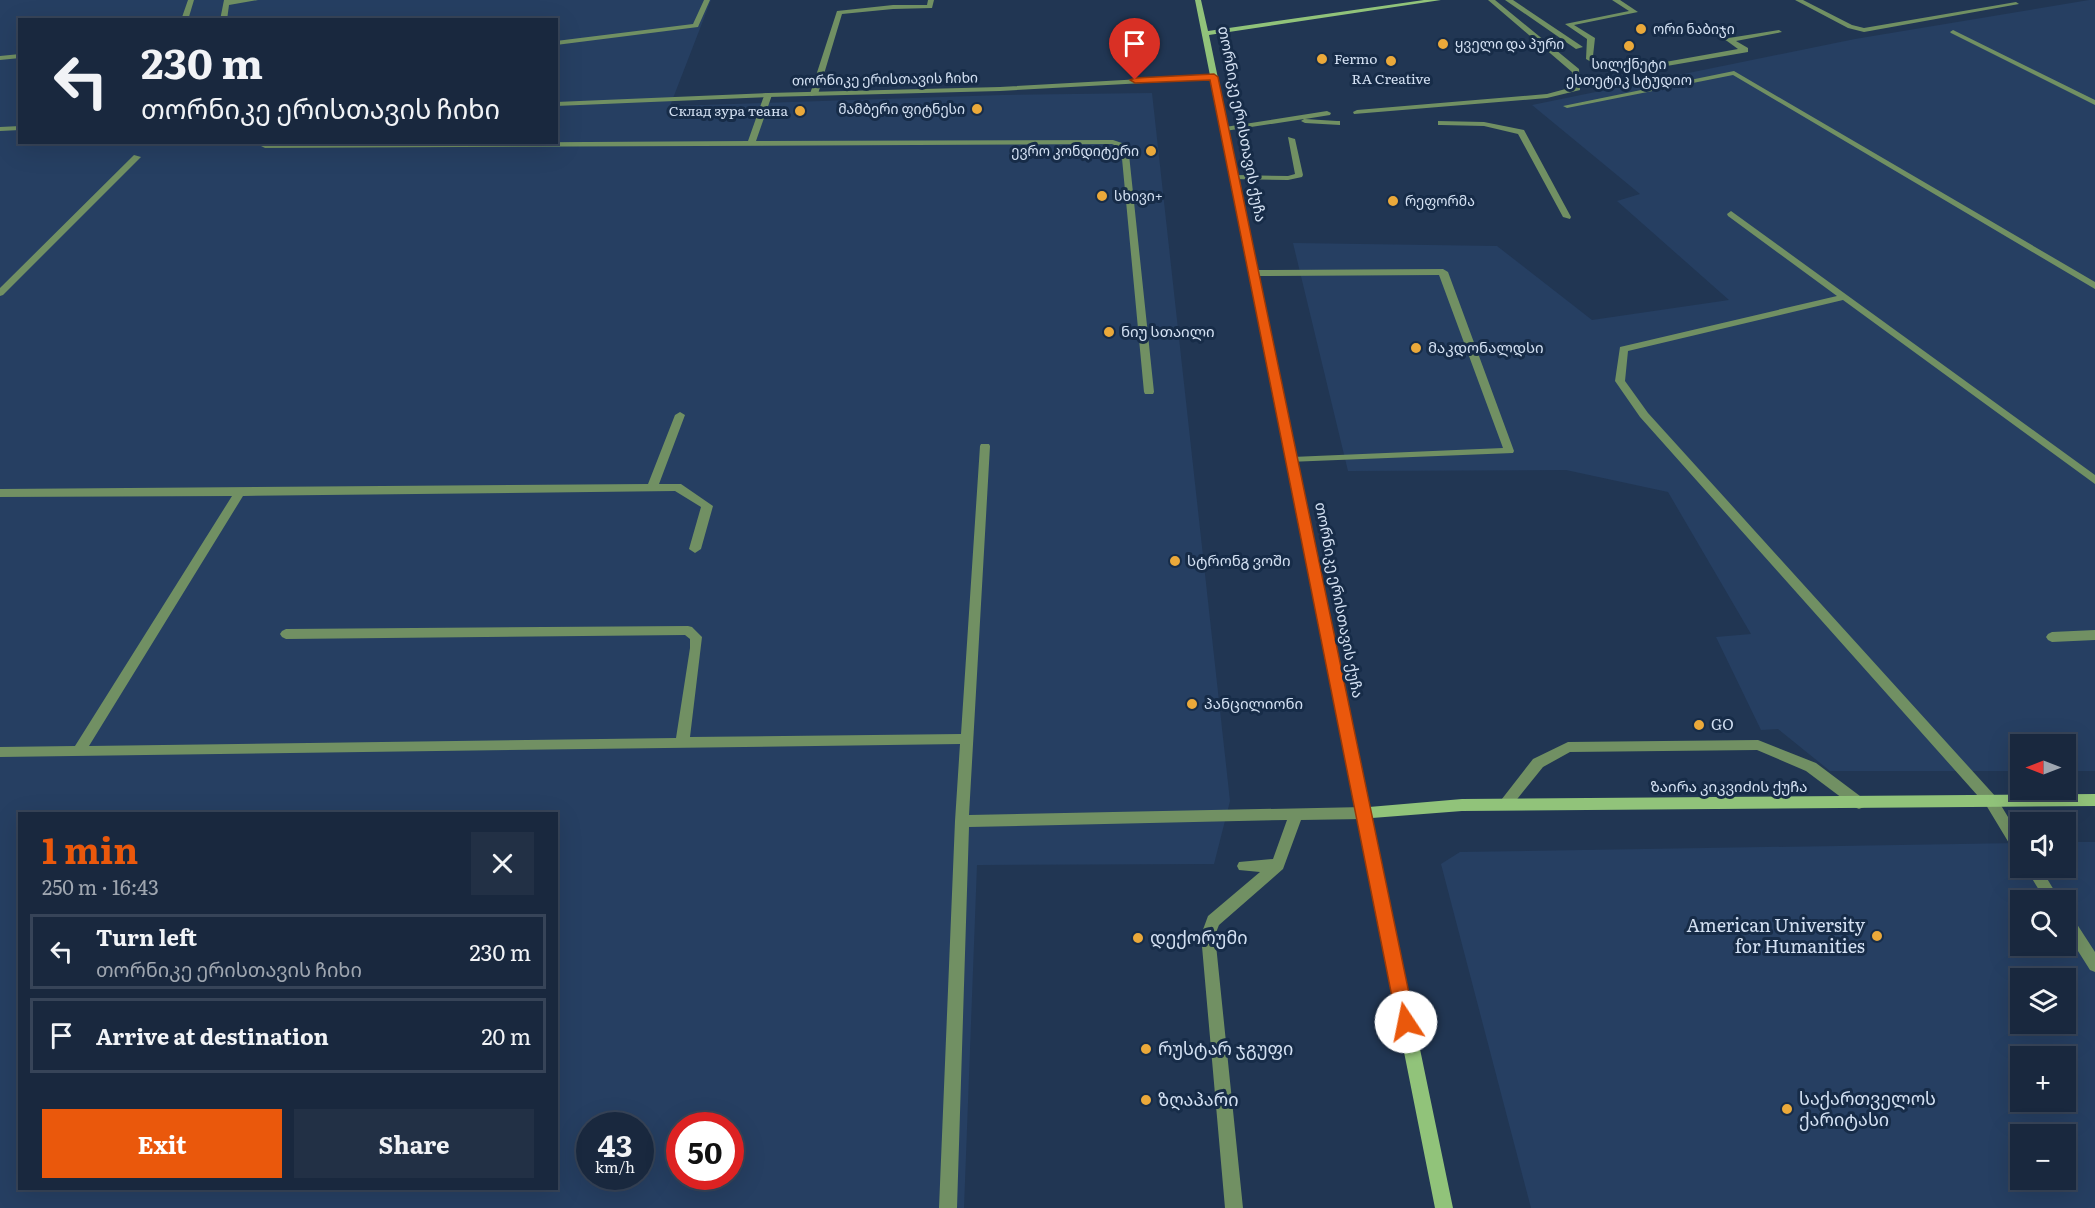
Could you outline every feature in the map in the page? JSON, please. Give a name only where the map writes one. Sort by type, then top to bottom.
[{"type":"main road","name":"თორნიკე ერისთავის ქუჩა","points":[[1198,0],[1444,1208]]},
{"type":"main road","points":[[1205,33],[1438,0]]},
{"type":"main road","name":"ზაირა კიკვიძის ქუჩა","points":[[1364,813],[1505,804],[2095,800]]},
{"type":"street","points":[[185,18],[191,0]]},
{"type":"street","points":[[223,18],[226,2],[255,0]]},
{"type":"street","points":[[558,43],[696,26],[707,0]]},
{"type":"street","points":[[814,94],[839,12],[893,7],[930,7],[932,0]]},
{"type":"street","points":[[1357,112],[1547,96],[1577,88],[1576,72],[1491,0]]},
{"type":"street","points":[[1508,0],[1580,47]]},
{"type":"street","points":[[1615,0],[1635,12],[1568,24],[1591,38],[1589,57],[1605,66],[1626,70],[1745,50],[1729,40],[1779,32]]},
{"type":"street","points":[[1798,0],[1850,27],[1864,30],[2016,4]]},
{"type":"street","points":[[1953,32],[2095,103]]},
{"type":"street","points":[[0,58],[18,56]]},
{"type":"street","points":[[1567,106],[1734,73],[2095,286]]},
{"type":"street","name":"თორნიკე ერისთავის ჩიხი","points":[[558,104],[768,95],[1000,89],[1214,77]]},
{"type":"street","points":[[751,144],[768,95]]},
{"type":"street","points":[[1225,129],[1327,113]]},
{"type":"street","points":[[1281,119],[1337,123]]},
{"type":"street","points":[[1441,123],[1484,124],[1521,132],[1567,217]]},
{"type":"street","points":[[0,129],[18,128]]},
{"type":"street","points":[[1235,177],[1296,177],[1299,175],[1291,139]]},
{"type":"street","points":[[265,146],[1113,142],[1125,147],[1149,392]]},
{"type":"street","points":[[0,293],[137,157]]},
{"type":"street","points":[[1731,214],[2095,480]]},
{"type":"street","points":[[1254,273],[1443,272],[1509,451],[1292,460]]},
{"type":"street","points":[[1844,297],[1623,349],[1620,381],[1644,415],[1991,801],[2010,832]]},
{"type":"street","points":[[652,488],[680,415]]},
{"type":"street","points":[[948,1208],[962,821],[985,446]]},
{"type":"street","points":[[0,493],[677,487],[706,506],[695,549]]},
{"type":"street","points":[[79,751],[240,492]]},
{"type":"street","points":[[286,634],[688,630],[696,637],[696,648],[682,744]]},
{"type":"street","points":[[2052,638],[2095,635]]},
{"type":"street","points":[[0,752],[967,739]]},
{"type":"street","points":[[1505,804],[1538,764],[1568,747],[1758,745],[1811,767],[1859,803]]},
{"type":"street","points":[[962,821],[1364,813]]},
{"type":"street","points":[[1234,1208],[1208,935],[1213,921],[1278,865],[1296,816]]},
{"type":"street","points":[[1244,866],[1278,865]]},
{"type":"street","points":[[2076,936],[2095,965]]},
{"type":"shaded area","points":[[0,0],[711,0],[670,106],[1002,95],[1152,93],[1230,801],[1214,864],[977,865],[964,1208],[0,1208]]},
{"type":"shaded area","points":[[2095,0],[2095,771],[2076,771],[2076,734],[2010,734],[2010,771],[1830,771],[1778,729],[1761,730],[1716,637],[1751,634],[1668,492],[1566,470],[1348,471],[1293,243],[1497,246],[1592,320],[1729,300],[1617,201],[1640,194],[1532,105],[1855,39]]},
{"type":"shaded area","points":[[2076,842],[2095,842],[2095,1208],[1531,1208],[1441,864],[1460,852],[2010,843],[2010,878],[2076,878]]},
{"type":"place","name":"ორი ნაბიჯი","points":[[1641,29]]},
{"type":"place","name":"ყველი და პური","points":[[1443,44]]},
{"type":"place","name":"სილქნეტი ესთეტიკ სტუდიო","points":[[1629,46]]},
{"type":"place","name":"Fermo","points":[[1322,59]]},
{"type":"place","name":"RA Creative","points":[[1391,61]]},
{"type":"place","name":"მამბერი ფიტნესი","points":[[977,109]]},
{"type":"place","name":"Склад зура теана","points":[[800,111]]},
{"type":"place","name":"ევრო კონდიტერი","points":[[1151,151]]},
{"type":"place","name":"სხივი+","points":[[1102,196]]},
{"type":"place","name":"რეფორმა","points":[[1393,201]]},
{"type":"place","name":"ნიუ სთაილი","points":[[1109,332]]},
{"type":"place","name":"მაკდონალდსი","points":[[1416,348]]},
{"type":"place","name":"სტრონგ ვოში","points":[[1175,561]]},
{"type":"place","name":"პანცილიონი","points":[[1192,704]]},
{"type":"place","name":"GO","points":[[1699,725]]},
{"type":"place","name":"American University for Humanities","points":[[1877,936]]},
{"type":"place","name":"დექორუმი","points":[[1138,938]]},
{"type":"place","name":"რუსტარ ჯგუფი","points":[[1146,1049]]},
{"type":"place","name":"ზღაპარი","points":[[1146,1100]]},
{"type":"place","name":"საქართველოს ქარიტასი","points":[[1787,1109]]},
{"type":"route","points":[[1135,80],[1214,77],[1406,1022]]}]
